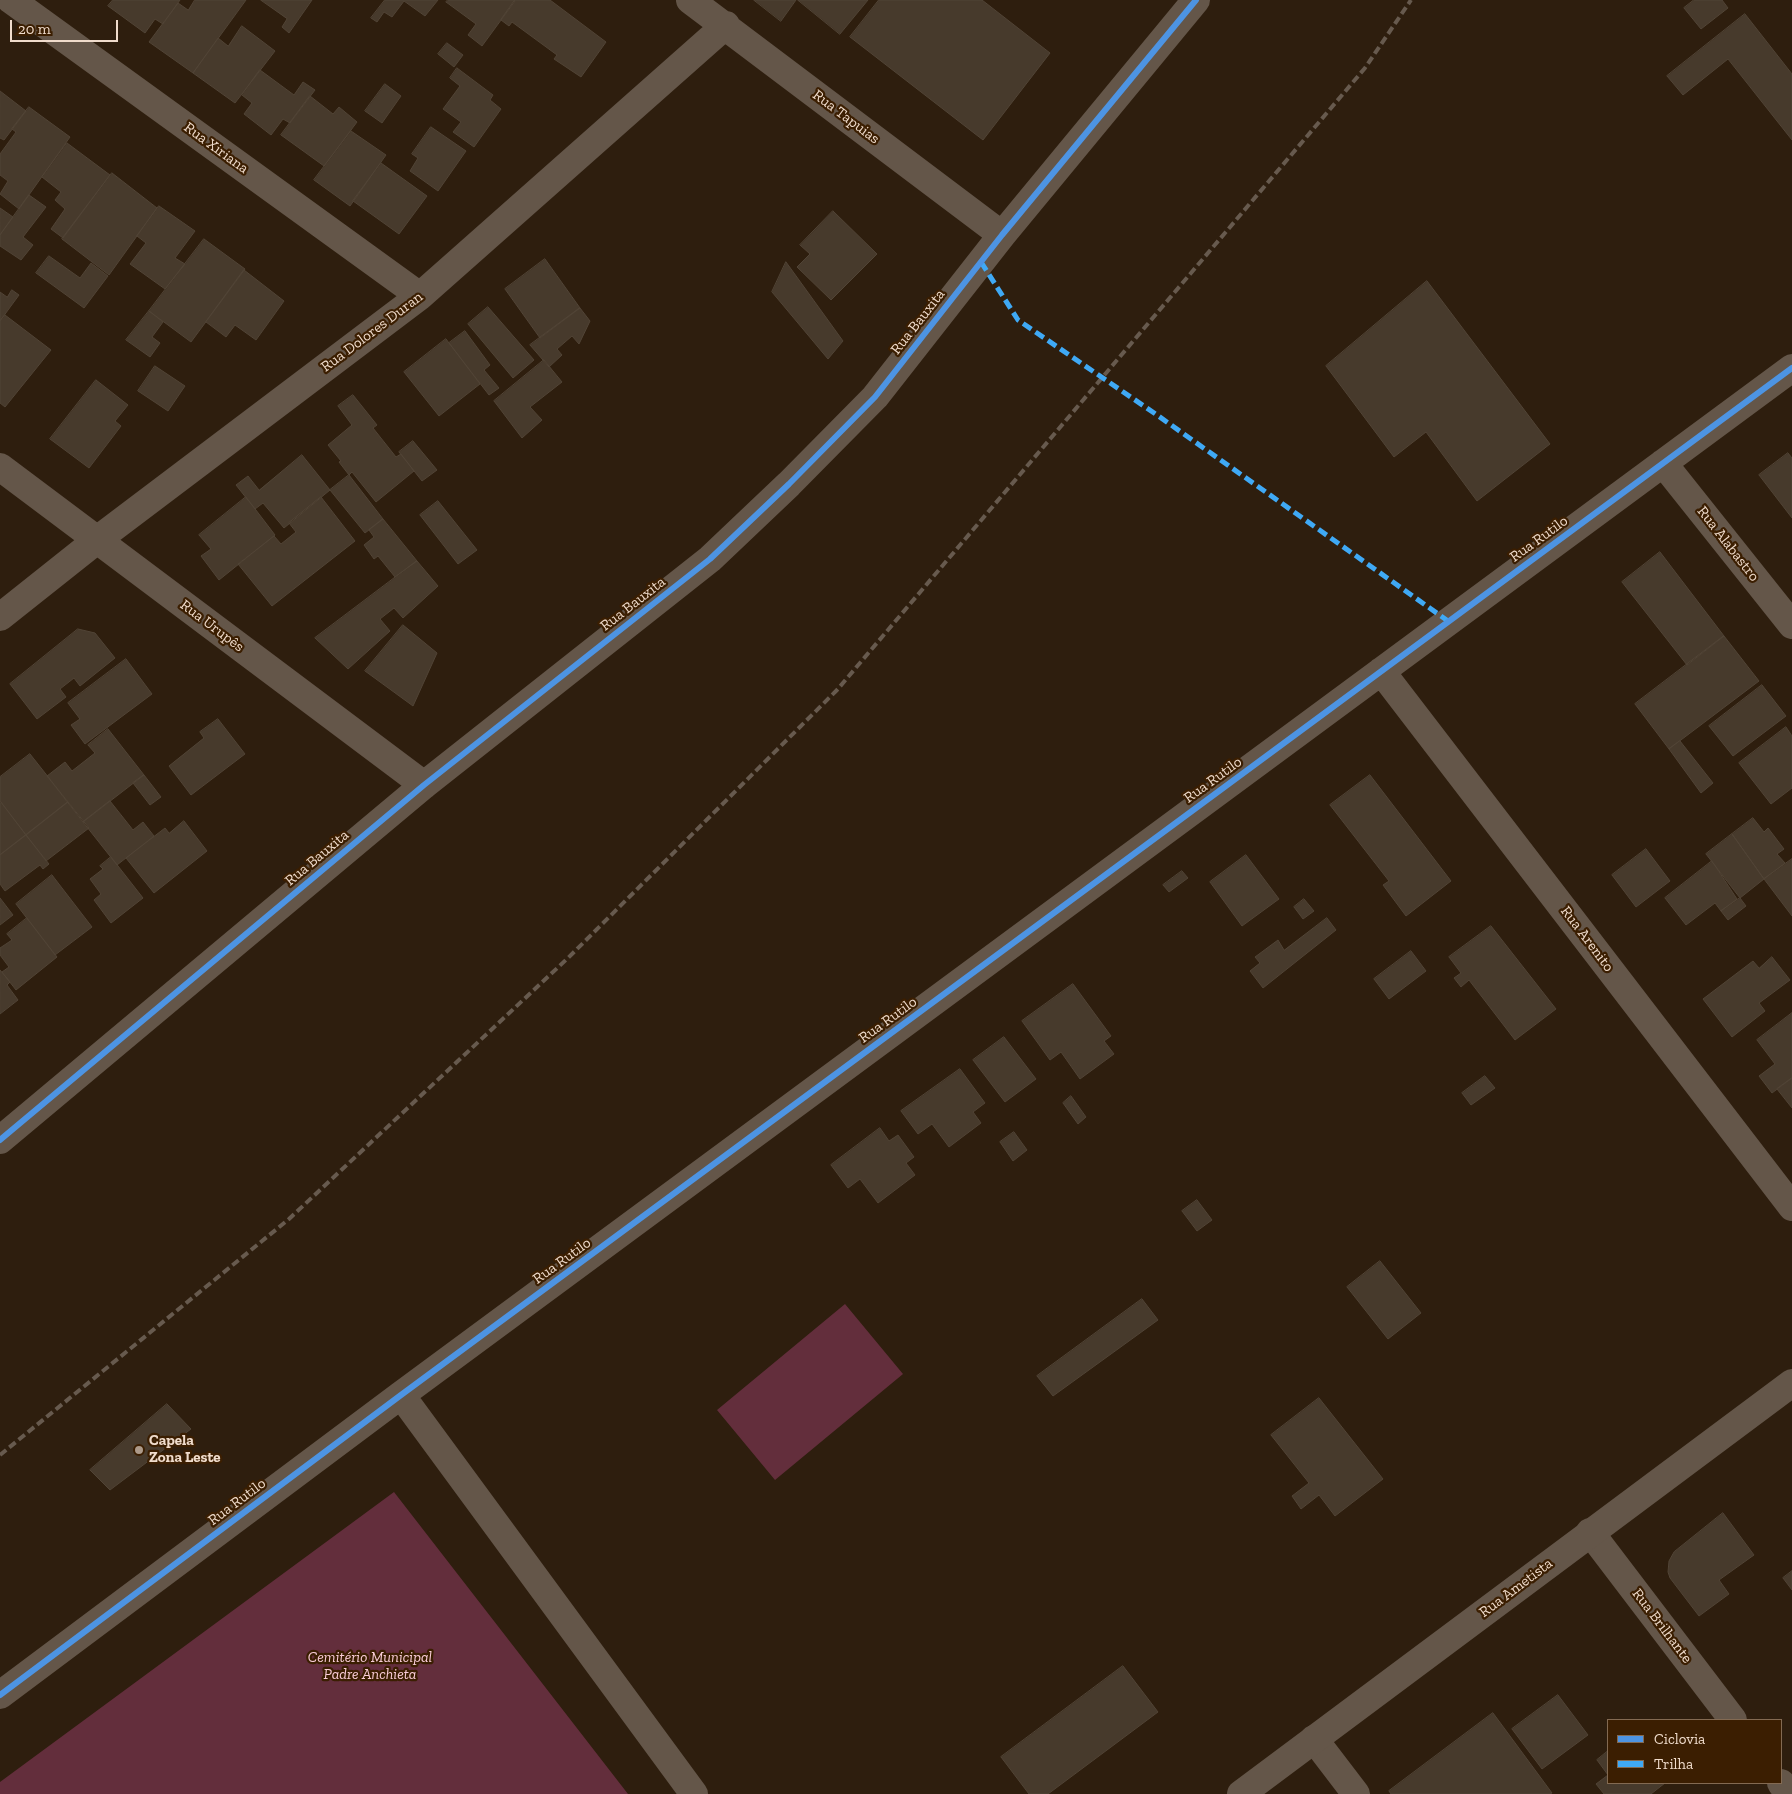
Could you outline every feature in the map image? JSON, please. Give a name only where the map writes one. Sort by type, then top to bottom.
[{"type":"street","name":"Rua Xiriana","points":[[12,0],[420,296]]},
{"type":"street","name":"Rua Tapuias","points":[[690,0],[726,25],[1002,235]]},
{"type":"street","name":"Rua Bauxita","points":[[0,1140],[424,785],[718,552],[875,397],[1002,235],[1196,0]]},
{"type":"street","name":"Rua Dolores Duran","points":[[0,617],[97,540],[420,296],[726,25]]},
{"type":"street","name":"Rua Rutilo","points":[[0,1695],[401,1395],[1792,368]]},
{"type":"street","name":"Rua Alabastro","points":[[1663,463],[1792,625]]},
{"type":"street","name":"Rua Urupês","points":[[0,467],[424,785]]},
{"type":"street","name":"Rua Arenito","points":[[1381,671],[1792,1208]]},
{"type":"street","name":"Rua Ametista","points":[[1241,1794],[1792,1383]]},
{"type":"street","points":[[401,1395],[694,1794]]},
{"type":"street","name":"Rua Brilhante","points":[[1590,1532],[1732,1719]]},
{"type":"street","points":[[1314,1740],[1356,1794]]},
{"type":"green space","points":[[845,1304],[903,1374],[775,1480],[717,1410]]},
{"type":"green space","name":"Cemitério Municipal Padre Anchieta","points":[[394,1492],[628,1794],[0,1794],[0,1782]]},
{"type":"building","points":[[113,0],[180,0],[163,24],[155,19],[145,33],[108,6]]},
{"type":"building","points":[[195,0],[246,0],[193,73],[149,42],[178,3],[188,10]]},
{"type":"building","points":[[261,0],[312,0],[289,33],[282,27],[287,19]]},
{"type":"building","points":[[385,0],[438,0],[425,16],[404,1],[392,17],[384,12],[377,22],[371,18]]},
{"type":"building","points":[[448,0],[515,1],[482,46],[468,35],[476,24],[446,2]]},
{"type":"building","points":[[515,0],[550,0],[606,42],[581,77],[554,59],[557,55],[512,22],[509,26],[501,20]]},
{"type":"building","points":[[754,0],[796,0],[781,21]]},
{"type":"building","points":[[798,0],[868,0],[840,34]]},
{"type":"building","points":[[879,0],[982,0],[1050,53],[983,140],[850,37]]},
{"type":"building","points":[[1694,0],[1722,0],[1728,8],[1701,29],[1684,8]]},
{"type":"building","points":[[1745,14],[1792,74],[1792,140],[1728,59],[1683,95],[1667,76]]},
{"type":"building","points":[[242,26],[275,51],[235,103],[193,73],[218,38],[228,46]]},
{"type":"building","points":[[447,43],[463,55],[454,67],[438,54]]},
{"type":"building","points":[[457,68],[493,95],[490,100],[501,109],[474,147],[453,132],[461,122],[443,109],[460,86],[450,78]]},
{"type":"building","points":[[260,70],[294,95],[303,82],[315,90],[290,123],[283,119],[271,135],[244,114],[252,103],[242,95]]},
{"type":"building","points":[[385,84],[401,96],[382,123],[365,111]]},
{"type":"building","points":[[0,91],[26,111],[4,140],[0,138]]},
{"type":"building","points":[[310,96],[333,114],[339,107],[357,122],[324,166],[281,135]]},
{"type":"building","points":[[29,107],[70,137],[19,209],[0,194],[8,181],[0,175],[0,154],[16,132],[12,129]]},
{"type":"building","points":[[431,127],[466,151],[438,191],[410,171],[418,158],[412,154]]},
{"type":"building","points":[[351,131],[386,155],[350,206],[314,180]]},
{"type":"building","points":[[67,143],[110,175],[63,238],[51,229],[65,209],[55,200],[61,192],[42,177]]},
{"type":"building","points":[[381,163],[427,196],[399,234],[353,201]]},
{"type":"building","points":[[112,173],[157,208],[109,275],[62,239]]},
{"type":"building","points":[[29,195],[46,207],[23,237],[33,245],[21,260],[0,246],[0,235]]},
{"type":"building","points":[[159,206],[195,231],[175,258],[185,264],[165,289],[130,264],[146,243],[137,236]]},
{"type":"building","points":[[0,208],[13,217],[0,235]]},
{"type":"building","points":[[833,211],[877,254],[831,300],[797,267],[810,254],[800,245]]},
{"type":"building","points":[[204,239],[245,269],[191,342],[149,311]]},
{"type":"building","points":[[49,256],[80,278],[91,263],[108,276],[84,308],[36,273]]},
{"type":"building","points":[[545,259],[580,308],[540,338],[505,289]]},
{"type":"building","points":[[786,262],[843,341],[828,359],[772,292]]},
{"type":"building","points":[[244,270],[284,301],[256,340],[235,325],[226,337],[206,322]]},
{"type":"building","points":[[1427,281],[1550,444],[1477,501],[1426,432],[1394,457],[1326,366]]},
{"type":"building","points":[[12,290],[19,295],[0,321],[0,292],[7,297]]},
{"type":"building","points":[[488,307],[534,360],[513,378],[468,324]]},
{"type":"building","points":[[580,308],[590,321],[579,344],[572,336],[557,349],[562,355],[549,367],[530,345]]},
{"type":"building","points":[[149,311],[163,322],[152,337],[160,343],[150,357],[126,340]]},
{"type":"building","points":[[5,315],[51,350],[5,407],[0,403],[0,321]]},
{"type":"building","points":[[465,331],[490,365],[484,370],[499,388],[489,395],[449,343]]},
{"type":"building","points":[[446,339],[480,384],[439,416],[404,372]]},
{"type":"building","points":[[544,360],[562,382],[530,407],[542,420],[522,438],[494,401]]},
{"type":"building","points":[[155,366],[185,386],[168,411],[138,391]]},
{"type":"building","points":[[96,380],[128,405],[115,421],[121,426],[89,468],[50,439]]},
{"type":"building","points":[[353,395],[377,425],[373,428],[396,457],[401,454],[414,471],[376,502],[352,472],[349,475],[328,445],[352,425],[338,406]]},
{"type":"building","points":[[413,441],[437,470],[422,481],[399,452]]},
{"type":"building","points":[[1788,453],[1792,458],[1792,518],[1759,475]]},
{"type":"building","points":[[302,455],[330,490],[284,528],[263,503],[255,509],[236,485],[248,476],[259,490]]},
{"type":"building","points":[[349,475],[383,519],[365,533],[330,490]]},
{"type":"building","points":[[246,497],[275,535],[219,580],[201,556],[211,549],[199,535]]},
{"type":"building","points":[[321,497],[355,541],[272,606],[238,564],[274,536],[281,544],[296,532],[289,523]]},
{"type":"building","points":[[438,501],[477,550],[458,564],[420,515]]},
{"type":"building","points":[[383,519],[417,561],[395,577],[378,556],[374,559],[364,545],[374,537],[369,530]]},
{"type":"building","points":[[1660,552],[1724,636],[1687,665],[1622,582]]},
{"type":"building","points":[[417,561],[438,586],[403,618],[394,608],[380,619],[390,631],[348,669],[315,638]]},
{"type":"building","points":[[403,625],[437,653],[413,706],[365,671]]},
{"type":"building","points":[[78,629],[95,633],[115,658],[80,686],[74,678],[60,689],[66,697],[37,719],[10,684]]},
{"type":"building","points":[[1724,636],[1759,681],[1669,749],[1635,704]]},
{"type":"building","points":[[126,659],[152,694],[85,744],[71,725],[80,719],[68,703]]},
{"type":"building","points":[[1762,685],[1786,716],[1733,756],[1709,726]]},
{"type":"building","points":[[218,719],[245,754],[191,795],[169,766],[204,738],[200,732]]},
{"type":"building","points":[[1786,727],[1792,736],[1792,788],[1771,804],[1739,763]]},
{"type":"building","points":[[108,729],[144,775],[83,822],[47,776],[65,762],[72,771],[95,753],[88,745]]},
{"type":"building","points":[[1680,741],[1713,783],[1701,793],[1669,749]]},
{"type":"building","points":[[30,754],[68,802],[26,835],[0,801],[0,777]]},
{"type":"building","points":[[144,775],[161,797],[150,805],[133,783]]},
{"type":"building","points":[[1370,775],[1451,881],[1406,916],[1383,885],[1389,881],[1330,805]]},
{"type":"building","points":[[110,801],[133,830],[143,822],[154,836],[117,865],[83,822]]},
{"type":"building","points":[[68,802],[89,828],[46,861],[26,835]]},
{"type":"building","points":[[0,803],[26,835],[0,855]]},
{"type":"building","points":[[1753,818],[1764,832],[1768,828],[1784,849],[1777,854],[1785,863],[1764,879],[1732,834]]},
{"type":"building","points":[[184,821],[207,851],[154,893],[126,858],[165,828],[169,833]]},
{"type":"building","points":[[1732,834],[1764,879],[1740,898],[1706,854]]},
{"type":"building","points":[[26,835],[49,864],[43,869],[40,865],[5,891],[0,884],[0,855]]},
{"type":"building","points":[[1646,849],[1670,881],[1636,907],[1612,875]]},
{"type":"building","points":[[1246,855],[1279,899],[1242,926],[1210,882]]},
{"type":"building","points":[[111,857],[143,898],[111,923],[94,900],[101,894],[90,879],[103,869],[100,866]]},
{"type":"building","points":[[1792,859],[1792,916],[1764,879]]},
{"type":"building","points":[[1712,861],[1737,899],[1721,911],[1715,903],[1686,925],[1665,898]]},
{"type":"building","points":[[1182,871],[1188,878],[1169,892],[1163,885]]},
{"type":"building","points":[[52,875],[92,927],[55,955],[16,904]]},
{"type":"building","points":[[0,898],[13,915],[0,925]]},
{"type":"building","points":[[1740,898],[1746,906],[1728,920],[1721,911]]},
{"type":"building","points":[[1304,899],[1314,911],[1303,919],[1294,907]]},
{"type":"building","points":[[27,918],[57,957],[16,990],[2,972],[9,967],[0,955],[0,948],[12,940],[7,934]]},
{"type":"building","points":[[1327,918],[1336,930],[1263,988],[1250,971],[1260,963],[1255,957],[1278,940],[1284,950]]},
{"type":"building","points":[[1491,926],[1556,1009],[1515,1040],[1469,980],[1461,987],[1454,978],[1461,973],[1449,957]]},
{"type":"building","points":[[1411,951],[1426,971],[1389,999],[1374,979]]},
{"type":"building","points":[[1772,957],[1790,980],[1759,1003],[1765,1011],[1732,1037],[1703,999],[1753,961],[1759,968]]},
{"type":"building","points":[[0,970],[10,982],[7,985],[18,1000],[0,1014]]},
{"type":"building","points":[[1073,984],[1111,1036],[1104,1041],[1114,1054],[1080,1079],[1061,1052],[1050,1060],[1022,1021]]},
{"type":"building","points":[[1792,1013],[1792,1078],[1772,1093],[1759,1076],[1775,1064],[1757,1040]]},
{"type":"building","points":[[1004,1037],[1036,1079],[1005,1102],[973,1060]]},
{"type":"building","points":[[960,1069],[985,1103],[973,1112],[981,1123],[949,1147],[932,1124],[918,1134],[901,1111]]},
{"type":"building","points":[[1485,1076],[1495,1088],[1471,1105],[1462,1093]]},
{"type":"building","points":[[1792,1078],[1792,1108],[1777,1089]]},
{"type":"building","points":[[1071,1096],[1086,1117],[1078,1124],[1063,1103]]},
{"type":"building","points":[[880,1128],[889,1141],[898,1135],[914,1157],[906,1163],[915,1175],[878,1203],[860,1179],[848,1188],[831,1165]]},
{"type":"building","points":[[1014,1132],[1027,1150],[1013,1161],[1000,1142]]},
{"type":"building","points":[[1197,1200],[1212,1220],[1197,1231],[1182,1211]]},
{"type":"building","points":[[1380,1261],[1421,1313],[1388,1339],[1347,1287]]},
{"type":"building","points":[[1142,1299],[1158,1320],[1053,1396],[1037,1376]]},
{"type":"building","points":[[1319,1398],[1383,1479],[1335,1516],[1319,1495],[1301,1509],[1292,1496],[1309,1483],[1271,1435]]},
{"type":"building","name":"Capela Zona Leste","points":[[167,1404],[191,1429],[110,1490],[90,1470]]},
{"type":"building","points":[[1723,1513],[1754,1555],[1719,1580],[1729,1594],[1699,1616],[1670,1578],[1668,1572],[1669,1561],[1674,1552]]},
{"type":"building","points":[[1792,1571],[1792,1590],[1783,1578]]},
{"type":"building","points":[[1123,1666],[1158,1712],[1048,1794],[1029,1794],[1001,1757]]},
{"type":"building","points":[[1558,1695],[1588,1735],[1542,1769],[1512,1729]]},
{"type":"building","points":[[1493,1713],[1552,1793],[1391,1794],[1389,1791]]},
{"type":"building","points":[[1607,1752],[1607,1774],[1597,1760]]},
{"type":"building","points":[[1607,1776],[1607,1784],[1664,1784],[1651,1794],[1604,1794],[1596,1784]]},
{"type":"railway","points":[[0,1455],[289,1219],[568,958],[837,690],[1365,68],[1411,0]]},
{"type":"marked path","points":[[981,262],[1018,320],[1157,415],[1448,621]]},
{"type":"cycle path","points":[[0,1140],[424,785],[710,559],[789,484],[875,397],[1002,235],[1196,0]]},
{"type":"cycle path","points":[[0,1695],[401,1395],[1792,368]]},
{"type":"place","name":"Capela Zona Leste","points":[[139,1450]]}]
